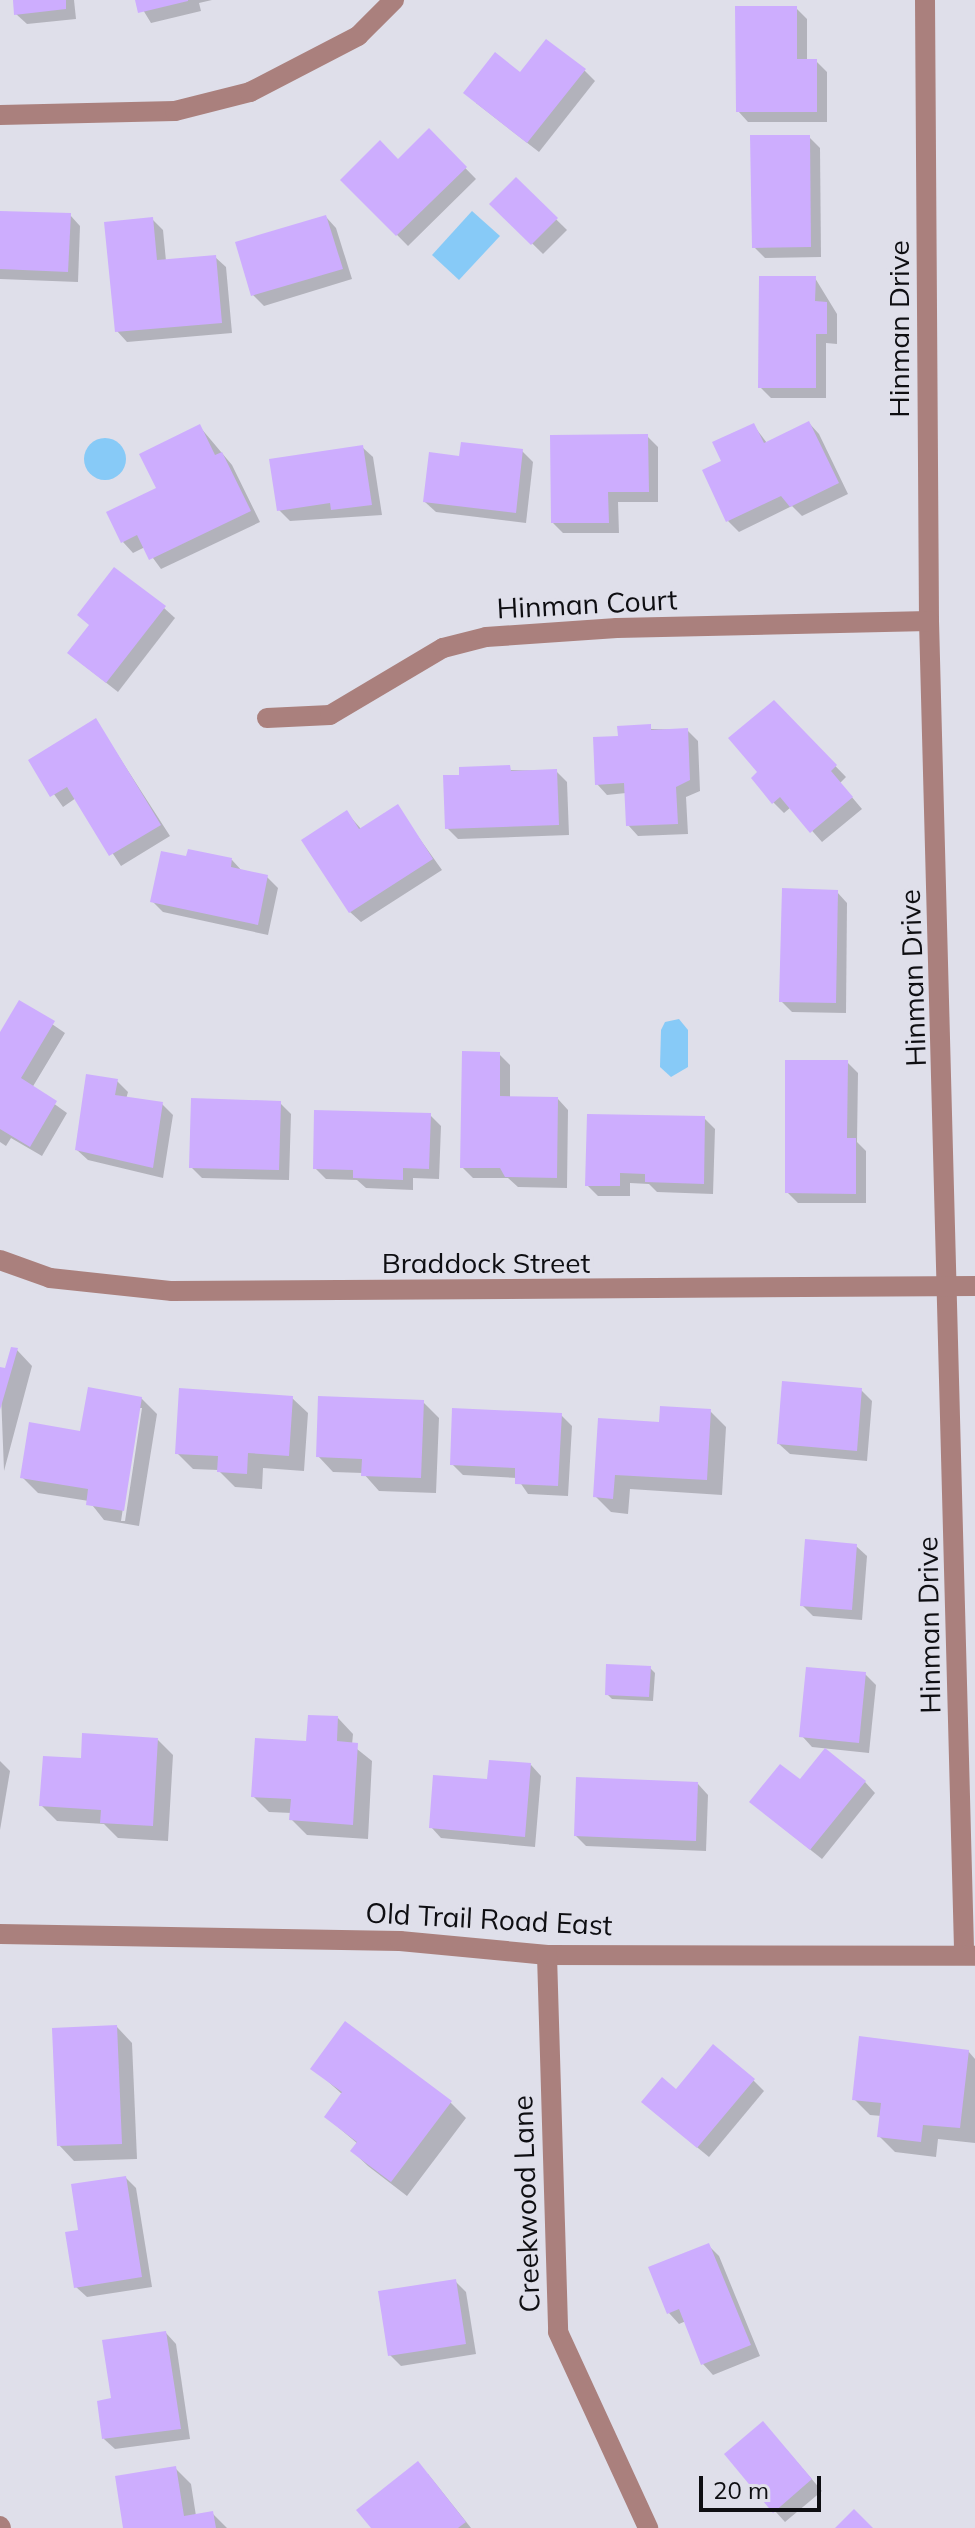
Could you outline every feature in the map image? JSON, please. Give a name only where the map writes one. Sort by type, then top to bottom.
[{"type":"street","points":[[0,115],[175,111],[250,92],[358,36],[394,0]]},
{"type":"street","name":"Hinman Drive","points":[[925,0],[929,621],[970,1954]]},
{"type":"street","name":"Hinman Court","points":[[267,718],[330,715],[443,648],[486,637],[617,628],[929,621]]},
{"type":"street","name":"Braddock Street","points":[[0,1260],[50,1278],[172,1291],[975,1286]]},
{"type":"street","name":"Old Trail Road East","points":[[0,1934],[400,1941],[547,1955],[970,1954]]},
{"type":"street","name":"Creekwood Lane","points":[[547,1955],[558,2332],[648,2528]]},
{"type":"water","points":[[472,211],[500,236],[459,280],[432,255]]},
{"type":"water","points":[[105,438],[120,444],[126,459],[120,474],[105,480],[90,474],[84,459],[90,444]]},
{"type":"water","points":[[679,1019],[688,1030],[688,1067],[671,1077],[660,1067],[661,1030],[665,1022]]},
{"type":"building","points":[[13,0],[66,0],[66,9],[14,15]]},
{"type":"building","points":[[135,0],[188,0],[188,1],[138,13]]},
{"type":"building","points":[[735,6],[797,6],[797,59],[817,59],[817,112],[736,112]]},
{"type":"building","points":[[546,39],[586,69],[527,143],[463,93],[495,52],[520,72]]},
{"type":"building","points":[[429,128],[467,167],[396,236],[340,180],[380,140],[398,159]]},
{"type":"building","points":[[750,135],[810,135],[811,247],[752,248]]},
{"type":"building","points":[[516,177],[558,218],[531,245],[489,204]]},
{"type":"building","points":[[0,211],[71,213],[68,272],[0,269]]},
{"type":"building","points":[[326,215],[343,269],[251,296],[235,242]]},
{"type":"building","points":[[153,217],[157,260],[216,255],[222,323],[115,332],[104,222]]},
{"type":"building","points":[[759,276],[816,276],[815,301],[827,302],[827,334],[816,334],[816,388],[758,388]]},
{"type":"building","points":[[809,421],[839,483],[790,507],[781,496],[726,522],[702,470],[721,461],[712,442],[754,423],[764,443]]},
{"type":"building","points":[[200,424],[215,455],[222,452],[251,511],[149,560],[137,535],[121,543],[106,512],[156,488],[139,454]]},
{"type":"building","points":[[648,434],[649,492],[608,492],[609,523],[551,523],[550,435]]},
{"type":"building","points":[[461,442],[523,449],[516,513],[423,502],[429,452],[459,456]]},
{"type":"building","points":[[363,445],[372,505],[331,510],[330,503],[277,511],[269,459]]},
{"type":"building","points":[[114,567],[166,606],[106,683],[67,653],[89,625],[77,615]]},
{"type":"building","points":[[774,700],[837,765],[831,771],[853,797],[810,833],[780,797],[772,804],[751,778],[757,772],[728,738]]},
{"type":"building","points":[[96,718],[161,825],[109,856],[67,787],[50,797],[28,760]]},
{"type":"building","points":[[651,724],[651,730],[688,728],[690,780],[676,787],[678,824],[626,826],[624,783],[595,785],[593,737],[618,736],[617,726]]},
{"type":"building","points":[[510,765],[511,771],[557,769],[559,825],[445,829],[443,775],[459,775],[459,767]]},
{"type":"building","points":[[398,804],[433,859],[349,913],[301,840],[347,810],[359,829]]},
{"type":"building","points":[[188,849],[232,858],[231,867],[268,875],[258,925],[150,902],[161,851],[186,856]]},
{"type":"building","points":[[782,888],[838,890],[836,1003],[779,1002]]},
{"type":"building","points":[[19,1000],[55,1021],[21,1078],[57,1101],[30,1147],[0,1129],[0,1032]]},
{"type":"building","points":[[462,1051],[500,1052],[500,1096],[558,1097],[557,1178],[505,1177],[500,1168],[460,1168]]},
{"type":"building","points":[[785,1060],[848,1060],[847,1138],[856,1138],[856,1194],[785,1193]]},
{"type":"building","points":[[86,1074],[118,1079],[115,1095],[163,1102],[153,1168],[75,1150]]},
{"type":"building","points":[[191,1098],[281,1101],[279,1170],[189,1168]]},
{"type":"building","points":[[314,1110],[431,1113],[429,1169],[403,1168],[403,1180],[353,1178],[353,1170],[313,1169]]},
{"type":"building","points":[[587,1114],[705,1116],[704,1184],[645,1182],[645,1174],[620,1173],[620,1186],[585,1186]]},
{"type":"building","points":[[11,1347],[18,1348],[0,1410],[0,1367],[5,1368]]},
{"type":"building","points":[[782,1381],[862,1388],[857,1451],[777,1444]]},
{"type":"building","points":[[88,1387],[142,1397],[124,1511],[86,1505],[88,1489],[20,1478],[29,1422],[80,1431]]},
{"type":"building","points":[[179,1388],[293,1396],[289,1456],[248,1453],[247,1474],[217,1472],[218,1456],[175,1454]]},
{"type":"building","points":[[318,1396],[424,1400],[421,1478],[361,1476],[362,1459],[316,1457]]},
{"type":"building","points":[[660,1406],[711,1409],[707,1480],[615,1475],[613,1499],[593,1497],[598,1418],[659,1422]]},
{"type":"building","points":[[452,1408],[562,1413],[558,1486],[515,1484],[515,1468],[450,1465]]},
{"type":"building","points":[[805,1539],[857,1544],[852,1610],[800,1606]]},
{"type":"building","points":[[606,1664],[651,1666],[649,1697],[605,1695]]},
{"type":"building","points":[[806,1667],[866,1672],[859,1743],[799,1737]]},
{"type":"building","points":[[308,1715],[338,1716],[337,1741],[358,1743],[353,1825],[289,1820],[291,1799],[251,1797],[255,1738],[306,1741]]},
{"type":"building","points":[[82,1733],[158,1738],[153,1826],[100,1823],[101,1810],[39,1806],[43,1756],[81,1758]]},
{"type":"building","points":[[825,1748],[866,1781],[810,1850],[749,1802],[780,1764],[800,1779]]},
{"type":"building","points":[[489,1760],[531,1763],[525,1837],[429,1828],[433,1775],[487,1779]]},
{"type":"building","points":[[576,1777],[698,1782],[696,1841],[574,1836]]},
{"type":"building","points":[[345,2021],[452,2101],[391,2182],[350,2151],[357,2142],[324,2117],[342,2092],[310,2069]]},
{"type":"building","points":[[117,2025],[122,2144],[57,2146],[52,2028]]},
{"type":"building","points":[[859,2036],[969,2050],[960,2128],[923,2125],[921,2142],[877,2137],[881,2103],[852,2100]]},
{"type":"building","points":[[713,2044],[755,2079],[697,2148],[641,2102],[662,2077],[676,2089]]},
{"type":"building","points":[[126,2176],[142,2277],[74,2288],[65,2232],[78,2230],[71,2184]]},
{"type":"building","points":[[709,2243],[751,2345],[701,2365],[679,2309],[667,2314],[648,2267]]},
{"type":"building","points":[[456,2279],[466,2344],[388,2356],[378,2291]]},
{"type":"building","points":[[166,2331],[181,2429],[102,2439],[97,2401],[111,2398],[102,2340]]},
{"type":"building","points":[[763,2421],[812,2479],[773,2513],[724,2454]]},
{"type":"building","points":[[418,2461],[466,2522],[458,2528],[371,2528],[356,2510]]},
{"type":"building","points":[[176,2466],[184,2516],[213,2511],[216,2528],[123,2528],[115,2476]]},
{"type":"building","points":[[854,2509],[873,2528],[835,2528]]}]
